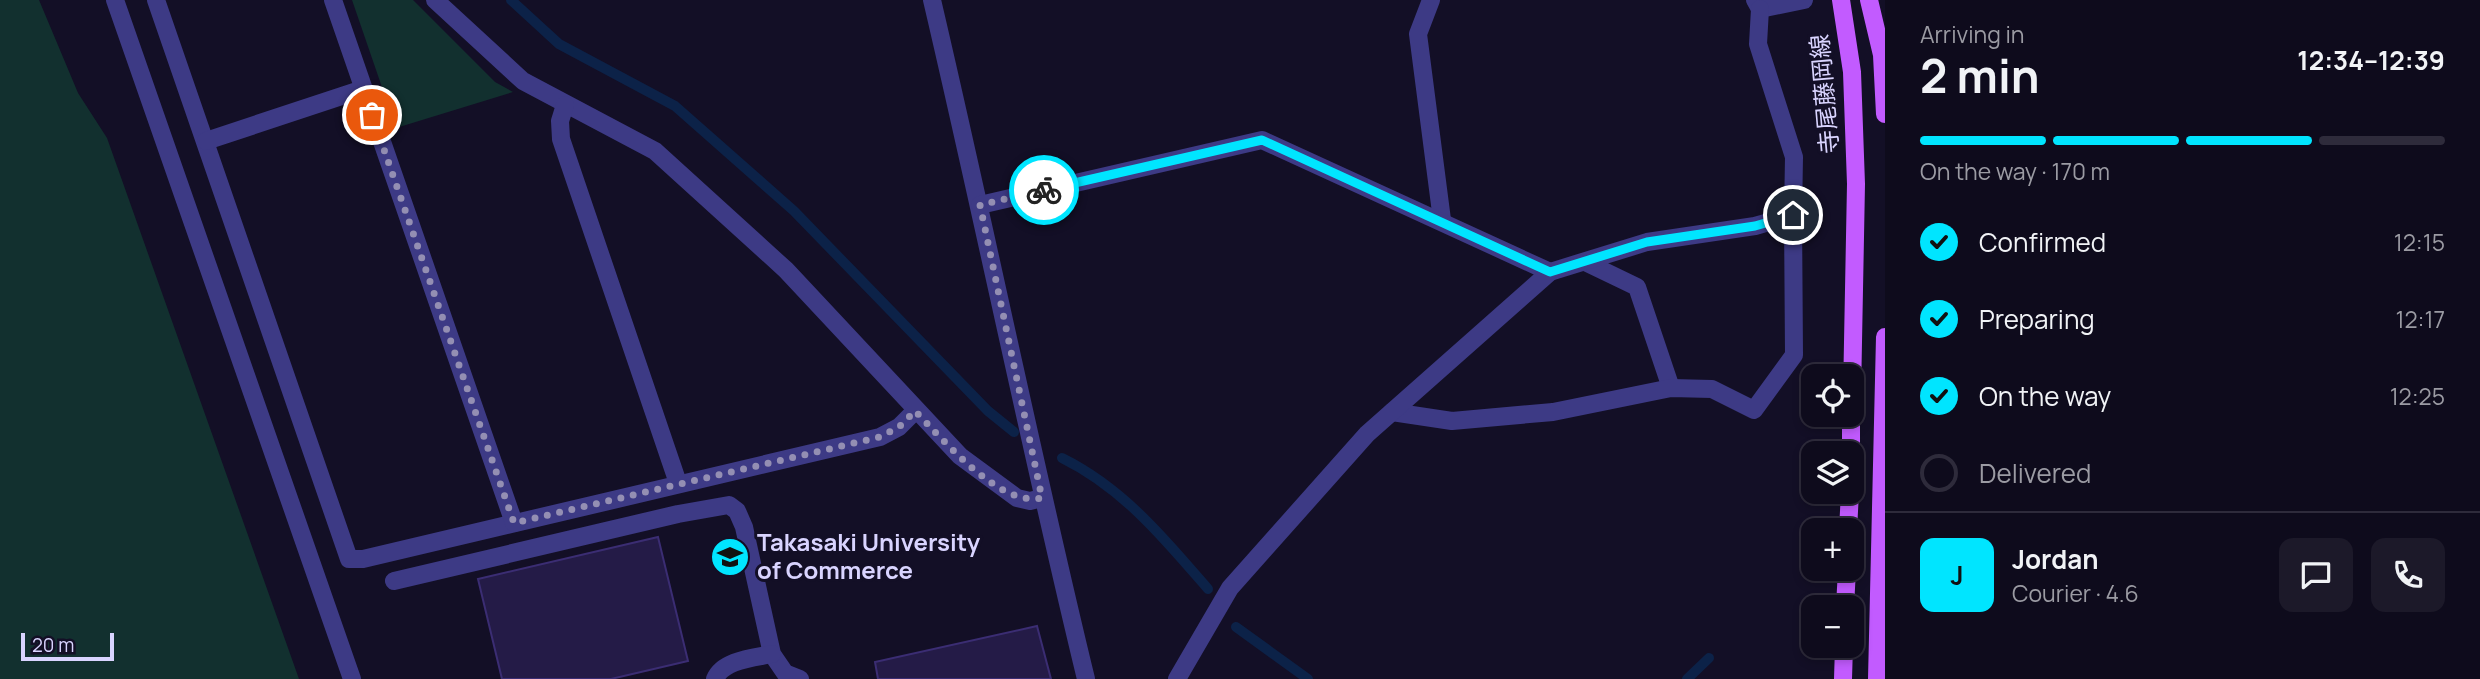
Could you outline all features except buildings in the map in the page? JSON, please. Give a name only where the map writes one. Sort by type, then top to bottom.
[{"type":"main road","name":"寺尾藤岡線","points":[[1841,0],[1852,72],[1856,184],[1853,364]]},
{"type":"main road","points":[[1869,0],[1882,55],[1885,114]]},
{"type":"main road","points":[[1878,679],[1885,337]]},
{"type":"main road","points":[[1843,679],[1844,658]]},
{"type":"street","points":[[115,0],[352,679]]},
{"type":"street","points":[[156,0],[349,559],[363,559],[880,437],[899,427],[915,411]]},
{"type":"street","points":[[333,0],[514,523]]},
{"type":"street","points":[[435,0],[503,66],[565,105],[604,122],[655,151],[786,270],[915,411],[961,456],[1003,490],[1030,501],[1042,498]]},
{"type":"street","points":[[932,0],[980,205],[1042,498],[1086,679]]},
{"type":"street","points":[[1431,0],[1418,34],[1442,220]]},
{"type":"street","points":[[1392,412],[1452,421],[1490,418],[1553,412],[1671,388],[1712,389],[1754,410],[1794,355],[1794,157],[1758,44],[1758,4],[1804,0]]},
{"type":"street","points":[[206,141],[363,89]]},
{"type":"street","points":[[565,105],[559,121],[561,139],[678,483]]},
{"type":"street","points":[[980,205],[1262,140],[1442,220],[1550,272]]},
{"type":"street","points":[[1177,679],[1230,587],[1367,434],[1550,272],[1647,242],[1755,226],[1793,215]]},
{"type":"street","points":[[1585,262],[1637,287],[1671,388]]},
{"type":"street","points":[[394,581],[678,513],[729,505],[737,511],[744,527],[772,654],[785,673],[800,679]]},
{"type":"street","points":[[715,679],[718,672],[733,663],[772,654]]},
{"type":"green space","points":[[0,0],[39,0],[78,93],[107,138],[299,679],[0,679]]},
{"type":"green space","points":[[352,0],[413,0],[495,82],[513,92],[396,128]]},
{"type":"waterway","points":[[511,0],[559,44],[675,106],[794,211],[988,411],[1014,432]]},
{"type":"waterway","points":[[1062,458],[1084,470],[1124,499],[1159,533],[1208,589]]},
{"type":"waterway","points":[[1236,627],[1308,679]]},
{"type":"waterway","points":[[1687,679],[1709,658]]},
{"type":"way so far","points":[[372,115],[514,523],[880,437],[899,427],[915,411],[961,456],[1003,490],[1017,498],[1030,501],[1042,498],[1037,461],[980,205],[1044,190]]},
{"type":"place","name":"Takasaki University of Commerce","points":[[730,557]]},
{"type":"route","points":[[1044,190],[1262,140],[1442,220],[1550,272],[1647,242],[1755,226],[1793,215]]}]
